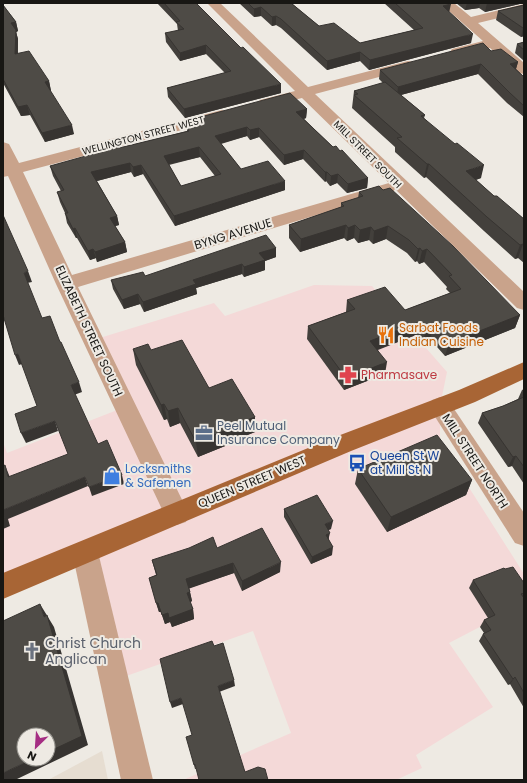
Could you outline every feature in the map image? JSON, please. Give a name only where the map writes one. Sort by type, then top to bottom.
[{"type":"main road","name":"QUEEN STREET WEST","points":[[3,586],[343,444],[467,396],[524,370]]},
{"type":"street","name":"MILL STREET SOUTH","points":[[214,3],[400,185],[524,303]]},
{"type":"street","points":[[446,3],[524,70]]},
{"type":"street","points":[[468,22],[524,8]]},
{"type":"street","points":[[446,55],[492,43]]},
{"type":"street","points":[[248,108],[423,61]]},
{"type":"street","name":"WELLINGTON STREET WEST","points":[[8,171],[233,112]]},
{"type":"street","name":"ELIZABETH STREET SOUTH","points":[[3,147],[8,171],[66,284],[177,514]]},
{"type":"street","name":"BYNG AVENUE","points":[[66,284],[400,185]]},
{"type":"street","name":"MILL STREET NORTH","points":[[440,406],[524,535]]},
{"type":"street","points":[[85,552],[137,780]]},
{"type":"shaded area","points":[[314,285],[372,286],[447,372],[440,406],[440,442],[524,574],[524,604],[449,643],[493,707],[416,755],[422,768],[396,780],[183,780],[291,733],[253,631],[115,680],[85,552],[3,586],[3,442],[7,453],[125,407],[93,340],[214,303],[225,316]]},
{"type":"shaded area","points":[[102,751],[108,780],[48,780]]},
{"type":"building","points":[[164,3],[196,3],[241,48],[243,47],[281,84],[184,109],[167,88],[231,71],[206,45],[180,53],[165,33],[184,29],[176,22],[180,21]]},
{"type":"building","points":[[248,3],[291,3],[319,26],[334,23],[360,43],[423,28],[395,3],[449,3],[451,4],[443,6],[473,34],[370,60],[360,52],[327,61],[281,19],[276,16],[272,17],[261,7],[254,9]]},
{"type":"building","points":[[3,5],[16,22],[11,23],[16,30],[15,54],[29,51],[49,81],[45,82],[72,125],[42,133],[27,105],[18,107],[3,79]]},
{"type":"building","points":[[524,5],[524,28],[498,11]]},
{"type":"building","points":[[524,42],[524,50],[517,44]]},
{"type":"building","points":[[483,43],[491,51],[501,49],[518,62],[510,64],[524,77],[524,106],[481,64],[398,87],[380,70]]},
{"type":"building","points":[[385,82],[425,115],[421,116],[455,144],[457,143],[484,165],[466,171],[494,196],[497,196],[524,219],[524,245],[520,245],[429,164],[427,164],[397,138],[402,137],[354,95],[358,94],[354,91]]},
{"type":"building","points":[[290,93],[307,109],[296,112],[333,147],[336,146],[340,151],[342,150],[368,178],[348,184],[338,174],[331,176],[325,172],[304,150],[284,155],[259,128],[250,130],[247,127],[215,136],[241,169],[268,161],[285,181],[174,216],[141,165],[133,167],[130,163],[91,172],[117,216],[110,218],[125,242],[95,252],[93,249],[88,251],[75,228],[73,229],[65,213],[68,213],[57,192],[64,190],[50,166],[118,147],[189,131],[187,128],[198,125],[193,119]],"holes":[[[199,147],[221,174],[181,186],[164,156]]]},
{"type":"building","points":[[379,186],[383,190],[390,188],[453,246],[520,315],[449,343],[433,326],[426,329],[419,322],[370,341],[387,362],[346,378],[308,326],[355,309],[347,300],[385,287],[405,310],[461,289],[449,276],[452,275],[427,249],[422,251],[420,248],[418,249],[409,240],[388,226],[374,231],[371,227],[360,230],[355,225],[348,228],[346,225],[301,239],[289,225],[344,206],[341,203],[363,196],[359,192]]},
{"type":"building","points":[[3,215],[28,271],[24,273],[42,318],[50,316],[60,342],[79,382],[71,385],[98,444],[107,440],[122,475],[89,487],[85,477],[3,510],[3,466],[5,465],[8,477],[68,454],[55,421],[21,433],[15,414],[37,406],[18,354],[15,355],[3,315]]},
{"type":"building","points":[[266,235],[276,248],[259,253],[265,260],[244,267],[242,264],[193,280],[196,284],[143,302],[138,294],[122,300],[111,280],[143,272],[145,276]]},
{"type":"building","points":[[182,340],[209,388],[232,379],[255,417],[234,425],[235,427],[196,442],[178,408],[168,411],[164,404],[161,405],[133,349],[148,344],[151,350]]},
{"type":"building","points":[[524,397],[524,467],[516,456],[513,457],[482,413]]},
{"type":"building","points":[[437,435],[472,480],[391,517],[358,469]]},
{"type":"building","points":[[317,495],[333,521],[325,524],[330,533],[326,535],[333,547],[312,557],[284,509]]},
{"type":"building","points":[[262,528],[281,562],[242,581],[233,563],[186,579],[190,592],[187,593],[193,609],[169,618],[168,613],[162,615],[158,603],[156,603],[149,578],[157,575],[152,560],[189,548],[213,537],[217,548]]},
{"type":"building","points":[[513,567],[524,583],[524,593],[521,594],[524,598],[524,693],[515,677],[513,679],[483,634],[491,630],[484,620],[495,615],[473,580],[504,568]]},
{"type":"building","points":[[40,604],[44,617],[47,615],[82,736],[56,748],[56,727],[16,727],[16,767],[3,773],[3,621]]},
{"type":"building","points":[[212,641],[214,646],[223,643],[234,680],[218,686],[245,772],[258,767],[265,769],[268,780],[199,780],[186,737],[192,735],[181,698],[170,702],[160,659]]},
{"type":"place","name":"Sarbat Foods Indian Cuisine","points":[[386,335]]},
{"type":"place","name":"Pharmasave","points":[[348,375]]},
{"type":"place","name":"Peel Mutual Insurance Company","points":[[204,433]]},
{"type":"place","name":"Queen St W at Mill St N","points":[[357,463]]},
{"type":"place","name":"Locksmiths & Safemen","points":[[112,476]]},
{"type":"place","name":"Christ Church Anglican","points":[[32,651]]}]
